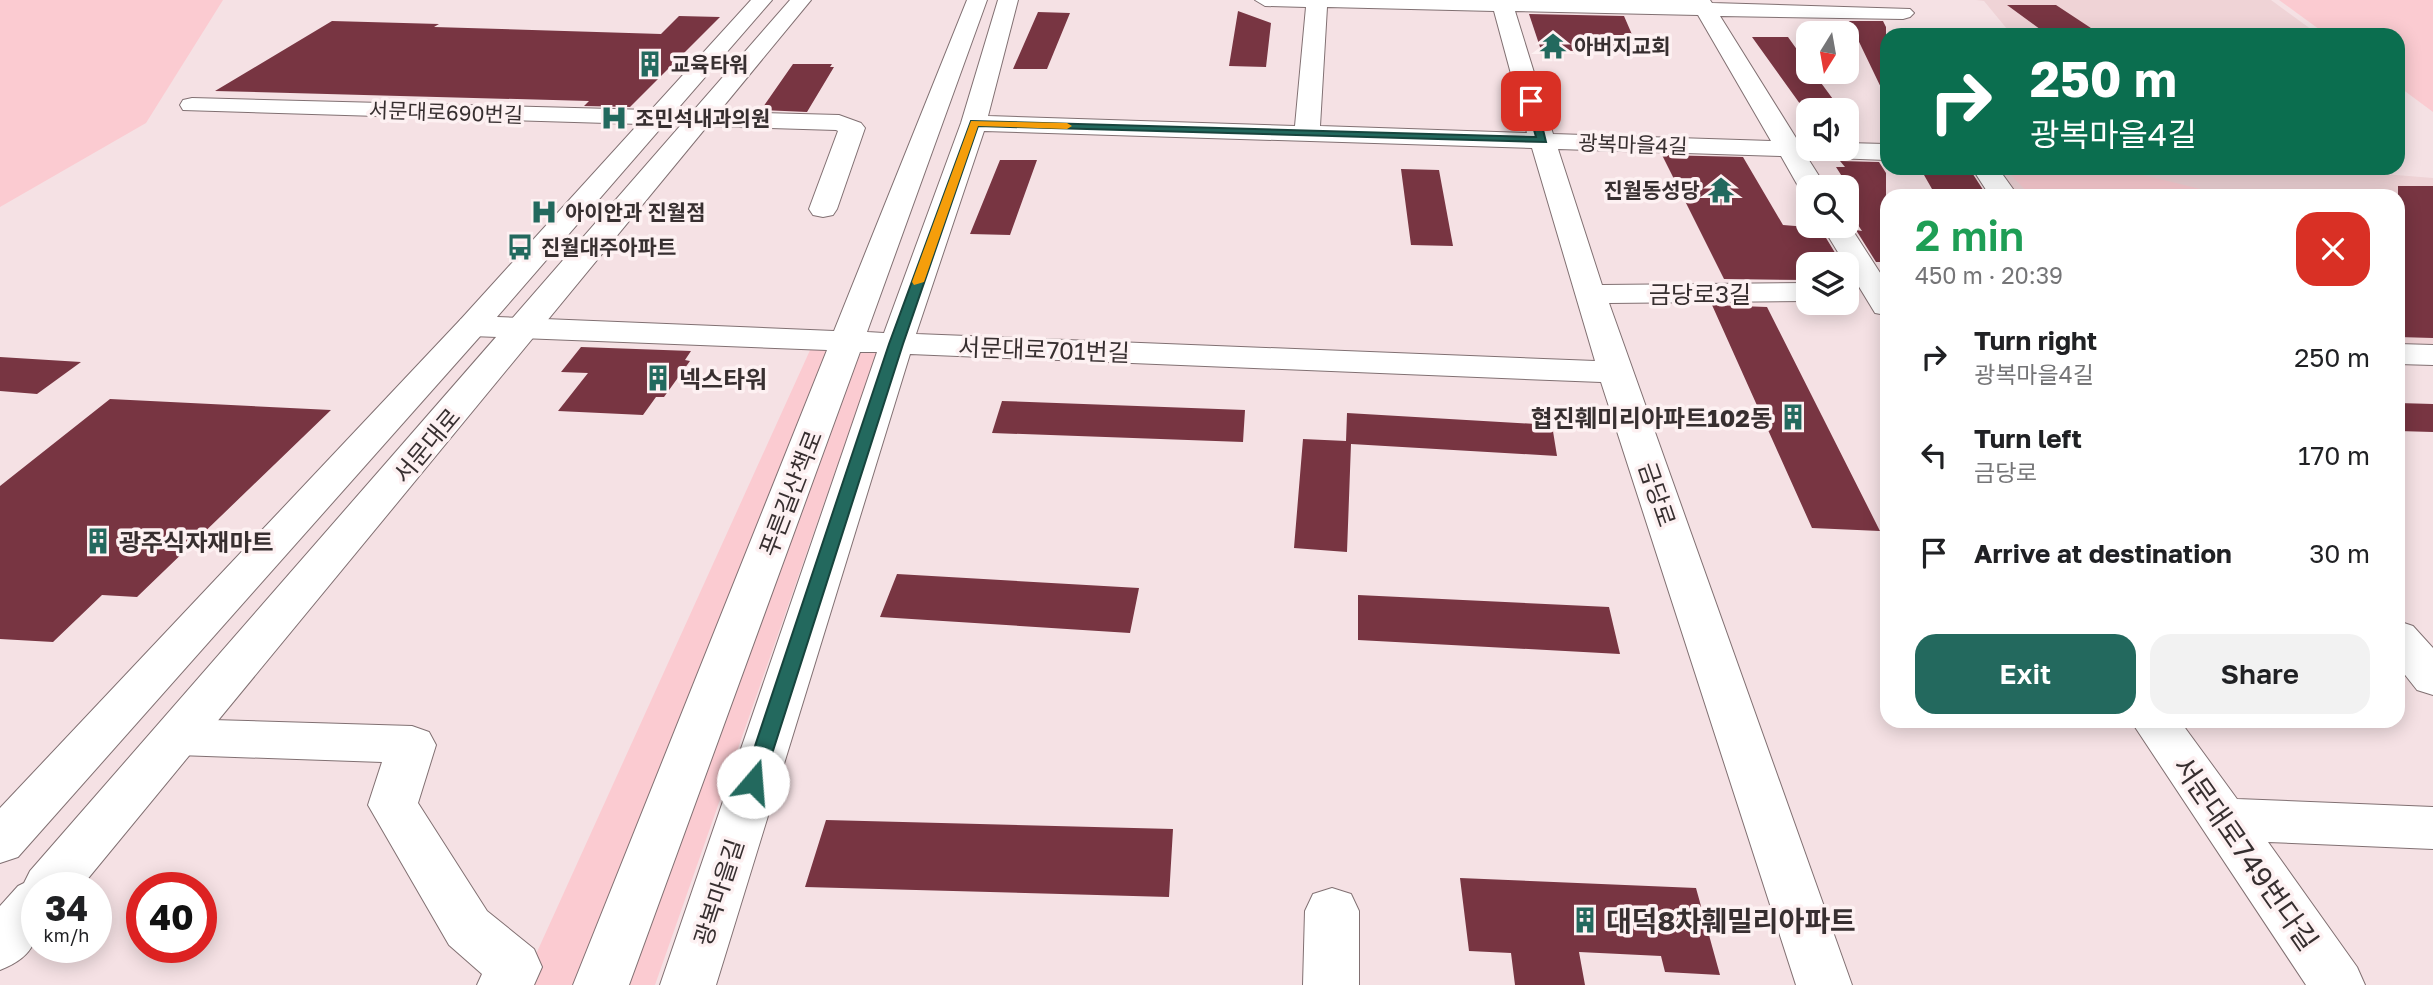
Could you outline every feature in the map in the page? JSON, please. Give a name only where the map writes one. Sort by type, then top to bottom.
[{"type":"street","name":"서문대로","points":[[0,842],[472,326],[762,0]]},
{"type":"street","name":"서문대로","points":[[62,872],[525,329],[801,0]]},
{"type":"street","name":"푸른길산책로","points":[[601,985],[977,0]]},
{"type":"street","name":"광복마을길","points":[[688,985],[896,344],[974,123],[1008,0]]},
{"type":"street","points":[[1265,0],[1899,6],[1910,28]]},
{"type":"street","points":[[1307,133],[1317,1]]},
{"type":"street","name":"금당로","points":[[1502,3],[1542,140],[1616,372],[1779,844],[1824,985]]},
{"type":"street","points":[[1703,4],[1804,175]]},
{"type":"street","name":"서문대로690번길","points":[[191,105],[839,123],[852,128],[823,209]]},
{"type":"street","name":"광복마을4길","points":[[974,123],[1880,152]]},
{"type":"street","points":[[1844,238],[1880,292]]},
{"type":"street","name":"금당로3길","points":[[1592,293],[1796,292]]},
{"type":"street","points":[[1859,295],[1880,299]]},
{"type":"street","name":"서문대로701번길","points":[[472,326],[1616,372]]},
{"type":"street","points":[[2405,354],[2433,355]]},
{"type":"street","points":[[2405,645],[2433,678]]},
{"type":"street","name":"서문대로749번다길","points":[[2159,728],[2337,985]]},
{"type":"street","points":[[178,737],[412,744],[393,805],[468,929],[514,967],[505,985]]},
{"type":"street","points":[[2222,819],[2433,828]]},
{"type":"street","points":[[1331,985],[1332,911]]},
{"type":"street","points":[[0,945],[21,921]]},
{"type":"shaded area","points":[[0,0],[223,0],[146,123],[0,207]]},
{"type":"shaded area","points":[[1976,0],[2271,0],[2309,28],[2006,28],[1984,1]]},
{"type":"shaded area","points":[[2279,0],[2433,0],[2433,112],[2405,91],[2405,28],[2317,28]]},
{"type":"shaded area","points":[[1990,175],[2396,175],[2433,178],[2433,355],[2405,354],[2405,189],[1999,189]]},
{"type":"shaded area","points":[[2011,175],[2143,175],[2200,189],[2024,189]]},
{"type":"shaded area","points":[[811,348],[877,352],[655,985],[522,985]]},
{"type":"building","points":[[2007,5],[2056,5],[2091,28],[2038,28]]},
{"type":"building","points":[[1238,11],[1271,23],[1266,67],[1229,66]]},
{"type":"building","points":[[1038,12],[1070,13],[1047,69],[1013,69]]},
{"type":"building","points":[[1529,14],[1624,16],[1640,53],[1541,50]]},
{"type":"building","points":[[679,16],[720,17],[630,107],[584,106],[589,101],[215,91],[332,21],[661,34]]},
{"type":"building","points":[[1859,21],[1883,21],[1886,28],[1880,28],[1880,86],[1859,42]]},
{"type":"building","points":[[1752,37],[1788,37],[1796,48],[1796,84],[1822,84],[1832,98],[1796,98]]},
{"type":"building","points":[[793,64],[832,64],[830,67],[834,67],[807,112],[761,110]]},
{"type":"building","name":"진월동성당","points":[[1662,155],[1743,157],[1783,225],[1796,226],[1796,238],[1826,238],[1835,252],[1796,252],[1796,280],[1724,279]]},
{"type":"building","points":[[1000,160],[1037,160],[1010,235],[970,234]]},
{"type":"building","points":[[1840,161],[1879,162],[1880,175],[1886,175],[1886,189],[1880,189],[1880,262],[1876,262],[1859,235],[1859,230],[1862,231],[1859,226],[1859,175],[1841,175],[1836,167],[1845,167]]},
{"type":"building","points":[[1401,169],[1439,170],[1453,246],[1411,245]]},
{"type":"building","points":[[1924,175],[1974,175],[1982,189],[1932,189]]},
{"type":"building","points":[[2398,186],[2433,186],[2433,338],[2405,337],[2405,189],[2398,189]]},
{"type":"building","name":"협진훼미리아파트102동","points":[[1712,305],[1767,307],[1880,531],[1812,528]]},
{"type":"building","name":"넥스타워","points":[[581,347],[691,351],[685,360],[690,361],[664,397],[656,397],[643,415],[558,411],[588,373],[561,372]]},
{"type":"building","points":[[0,357],[81,362],[37,394],[0,391]]},
{"type":"building","name":"광주식자재마트","points":[[110,399],[331,410],[137,597],[102,595],[53,642],[0,639],[0,486]]},
{"type":"building","points":[[1002,401],[1245,410],[1243,442],[992,433]]},
{"type":"building","points":[[2405,403],[2433,404],[2433,432],[2405,431]]},
{"type":"building","points":[[1347,413],[1552,425],[1557,456],[1351,444],[1347,552],[1294,548],[1303,439],[1346,441]]},
{"type":"building","points":[[897,574],[1139,588],[1130,633],[880,617]]},
{"type":"building","points":[[1358,595],[1609,607],[1620,654],[1358,640]]},
{"type":"building","points":[[826,820],[1173,829],[1169,897],[805,887]]},
{"type":"building","name":"대덕8차훼밀리아파트","points":[[1460,878],[1696,888],[1720,975],[1665,972],[1661,956],[1579,952],[1585,985],[1515,985],[1511,953],[1469,951]]},
{"type":"slow traffic","points":[[918,282],[974,123],[1067,126]]},
{"type":"place","name":"아버지교회","points":[[1553,46]]},
{"type":"place","name":"교육타워","points":[[650,64]]},
{"type":"place","name":"조민석내과의원","points":[[614,118]]},
{"type":"place","name":"진월동성당","points":[[1721,190]]},
{"type":"place","name":"아이안과 진월점","points":[[544,212]]},
{"type":"place","name":"진월대주아파트","points":[[520,247]]},
{"type":"place","name":"넥스타워","points":[[658,378]]},
{"type":"place","name":"협진훼미리아파트102동","points":[[1793,417]]},
{"type":"place","name":"광주식자재마트","points":[[98,541]]},
{"type":"place","name":"대덕8차훼밀리아파트","points":[[1585,920]]},
{"type":"route","points":[[753,782],[896,344],[974,123],[1542,140],[1531,101]]}]
